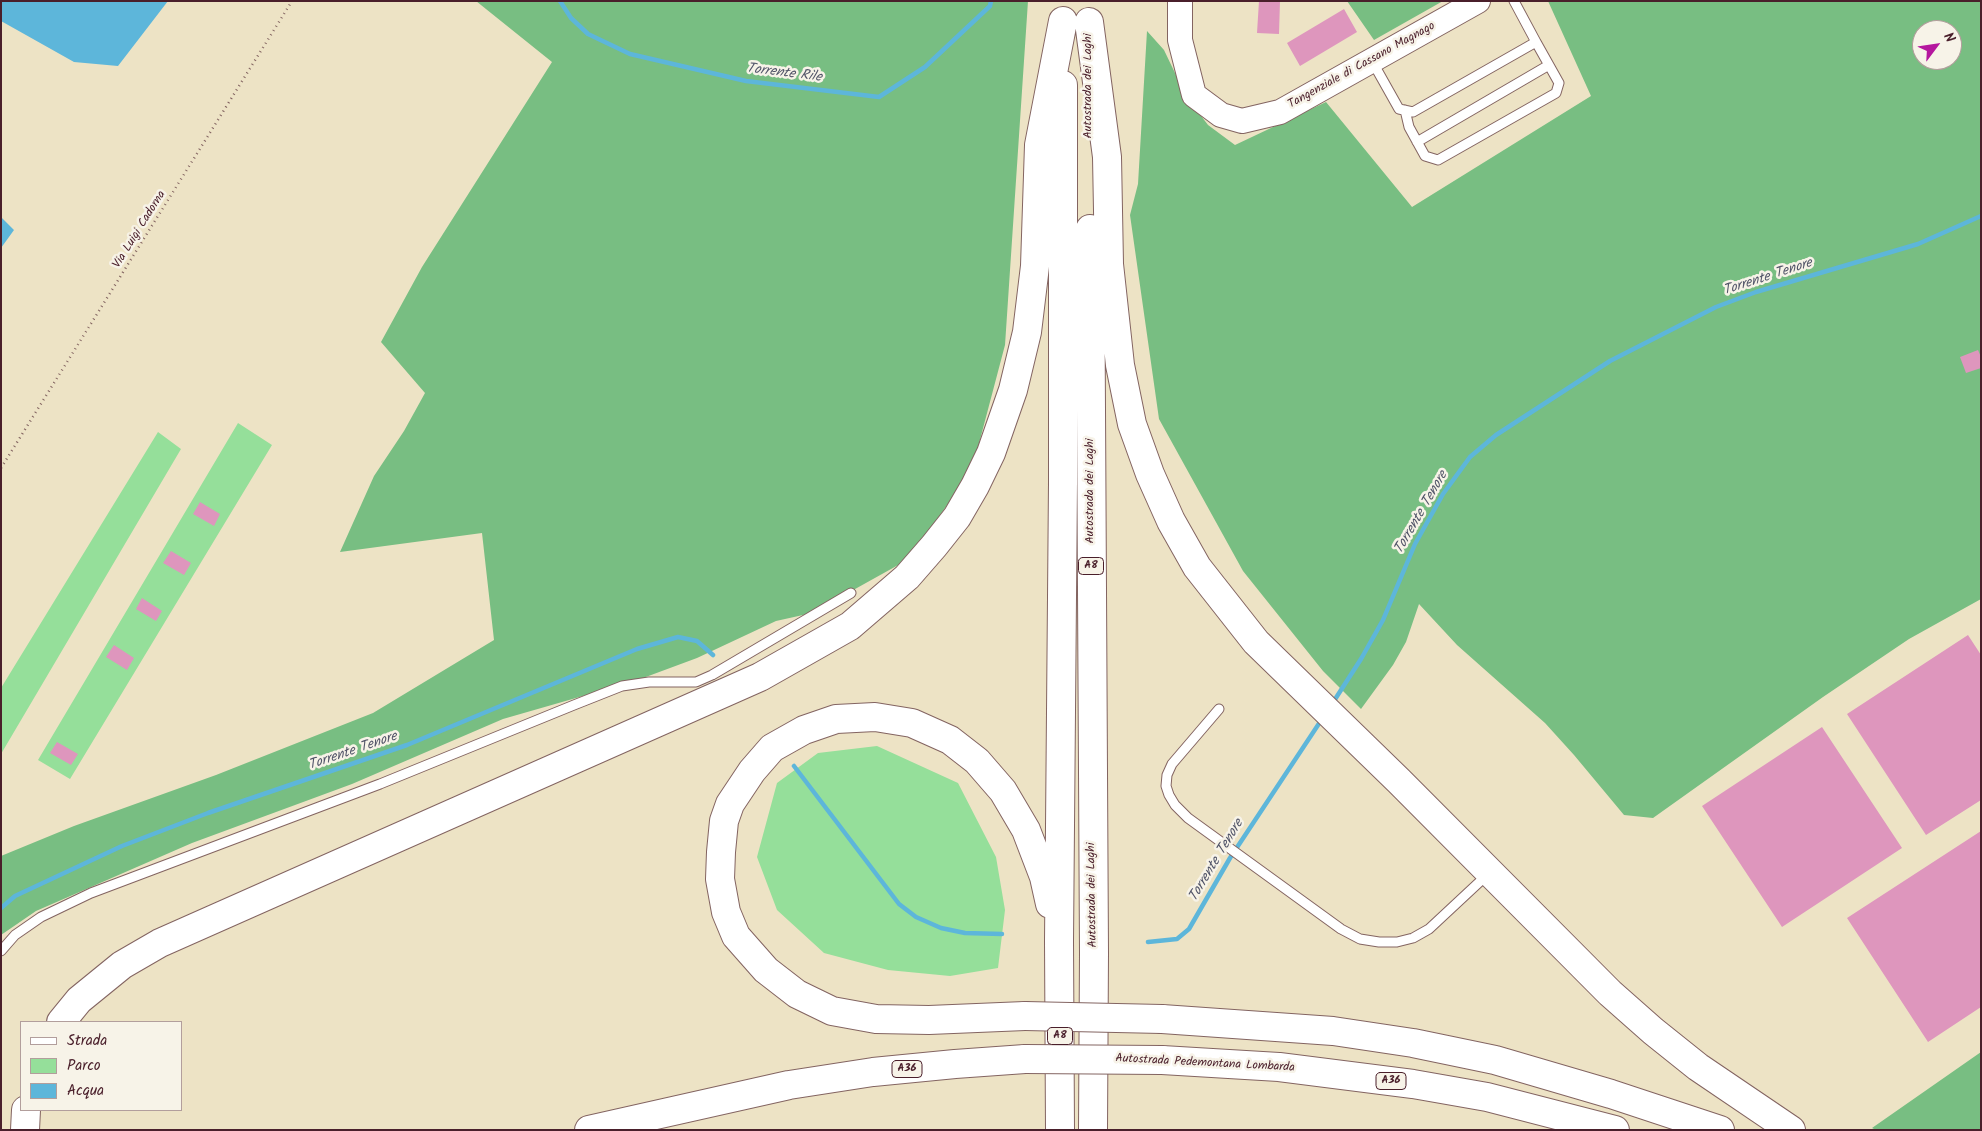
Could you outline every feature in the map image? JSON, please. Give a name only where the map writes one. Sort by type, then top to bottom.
[{"type":"highway","points":[[1076,11],[1106,158],[1109,264],[1120,365],[1132,424],[1150,474],[1171,521],[1197,567],[1256,642],[1610,993],[1698,1067],[1791,1130]]},
{"type":"highway","points":[[62,1021],[79,1000],[122,965],[160,943],[760,677],[850,626],[907,577],[957,517],[975,486],[992,453],[1013,390],[1027,332],[1036,266],[1039,145],[1076,11]]},
{"type":"highway","name":"A8","points":[[1060,1130],[1059,941],[1063,482],[1076,11]]},
{"type":"highway","name":"Autostrada dei Laghi","points":[[1076,11],[1094,954],[1093,1130]]},
{"type":"highway","points":[[1059,941],[1044,877],[1026,830],[1003,791],[977,761],[950,740],[912,723],[875,717],[836,719],[804,730],[772,748],[752,772],[730,804],[724,821],[720,852],[720,879],[726,912],[736,936],[766,970],[796,994],[832,1011],[876,1018],[929,1020],[1024,1016],[1162,1019],[1333,1031],[1413,1043],[1495,1060],[1611,1094],[1720,1130]]},
{"type":"highway","name":"Autostrada Pedemontana Lombarda","points":[[589,1130],[789,1085],[873,1072],[1025,1059],[1162,1060],[1273,1067],[1413,1084],[1487,1097],[1615,1130]]},
{"type":"highway","points":[[25,1130],[26,1111]]},
{"type":"street","name":"Tangenziale di Cassano Magnago","points":[[1180,1],[1180,40],[1194,94],[1221,115],[1242,120],[1280,112],[1478,1]]},
{"type":"lane","points":[[1405,110],[1409,126],[1425,156],[1438,160],[1556,93],[1559,83],[1514,1]]},
{"type":"lane","points":[[1371,61],[1399,109],[1413,112],[1536,42]]},
{"type":"lane","points":[[1417,142],[1549,65]]},
{"type":"lane","points":[[1,951],[15,935],[41,917],[91,893],[380,784],[622,686],[648,682],[696,682],[712,675],[851,593]]},
{"type":"lane","points":[[1220,709],[1172,764],[1167,775],[1166,786],[1176,805],[1188,818],[1341,929],[1360,939],[1379,942],[1397,942],[1413,938],[1429,929],[1490,872]]},
{"type":"path","name":"Via Luigi Cadorna","points":[[1,468],[292,1]]},
{"type":"green space","points":[[476,1],[1028,1],[1005,345],[972,470],[909,559],[812,613],[776,621],[697,658],[635,681],[503,719],[352,784],[192,843],[36,911],[1,935],[1,856],[74,826],[216,775],[373,713],[494,640],[482,533],[340,552],[374,476],[404,431],[425,393],[381,342],[422,267],[552,62]]},
{"type":"green space","points":[[1347,1],[1443,1],[1374,40]]},
{"type":"green space","points":[[1548,1],[1981,1],[1981,599],[1909,639],[1823,697],[1653,818],[1624,815],[1545,723],[1457,645],[1419,604],[1406,642],[1393,665],[1361,709],[1323,671],[1243,571],[1159,419],[1130,215],[1138,184],[1147,31],[1164,50],[1186,96],[1208,125],[1235,145],[1326,102],[1412,207],[1591,96]]},
{"type":"green space","points":[[238,423],[272,445],[70,779],[38,760]]},
{"type":"green space","points":[[158,432],[181,449],[1,754],[1,688]]},
{"type":"green space","points":[[877,746],[958,783],[996,857],[1005,910],[998,968],[950,976],[888,970],[824,953],[777,910],[757,857],[777,783],[818,753]]},
{"type":"green space","points":[[1981,1052],[1981,1130],[1876,1130],[1872,1128]]},
{"type":"water","points":[[1,1],[168,1],[118,66],[74,62],[1,21]]},
{"type":"water","points":[[1,217],[14,230],[1,248]]},
{"type":"building","points":[[1259,1],[1280,1],[1279,34],[1257,33]]},
{"type":"building","points":[[1344,9],[1357,32],[1300,66],[1287,43]]},
{"type":"building","points":[[1978,350],[1981,357],[1981,368],[1966,373],[1960,357]]},
{"type":"building","points":[[200,502],[220,514],[214,526],[193,514]]},
{"type":"building","points":[[171,551],[191,563],[184,575],[163,563]]},
{"type":"building","points":[[142,598],[162,611],[156,621],[136,609]]},
{"type":"building","points":[[1968,635],[1981,655],[1981,800],[1926,835],[1847,714]]},
{"type":"building","points":[[114,645],[134,658],[127,670],[106,657]]},
{"type":"building","points":[[1822,727],[1902,848],[1782,927],[1702,806]]},
{"type":"building","points":[[57,742],[78,754],[71,765],[50,753]]},
{"type":"building","points":[[1981,831],[1981,1007],[1928,1042],[1847,918]]},
{"type":"waterway","name":"Torrente Rile","points":[[560,1],[571,18],[588,34],[630,54],[746,81],[879,97],[925,67],[990,6],[991,1]]},
{"type":"waterway","name":"Torrente Tenore","points":[[1332,704],[1383,620],[1415,544],[1443,494],[1470,457],[1496,435],[1610,361],[1716,307],[1756,292],[1918,244],[1981,216]]},
{"type":"waterway","name":"Torrente Tenore","points":[[1,908],[15,896],[122,846],[208,813],[407,745],[637,649],[678,637],[697,641],[713,655]]},
{"type":"waterway","name":"Torrente Tenore","points":[[1148,942],[1177,939],[1189,929],[1230,858],[1322,719]]},
{"type":"waterway","name":"Torrente Tenore","points":[[794,766],[899,904],[916,917],[941,928],[965,933],[1002,934]]}]
